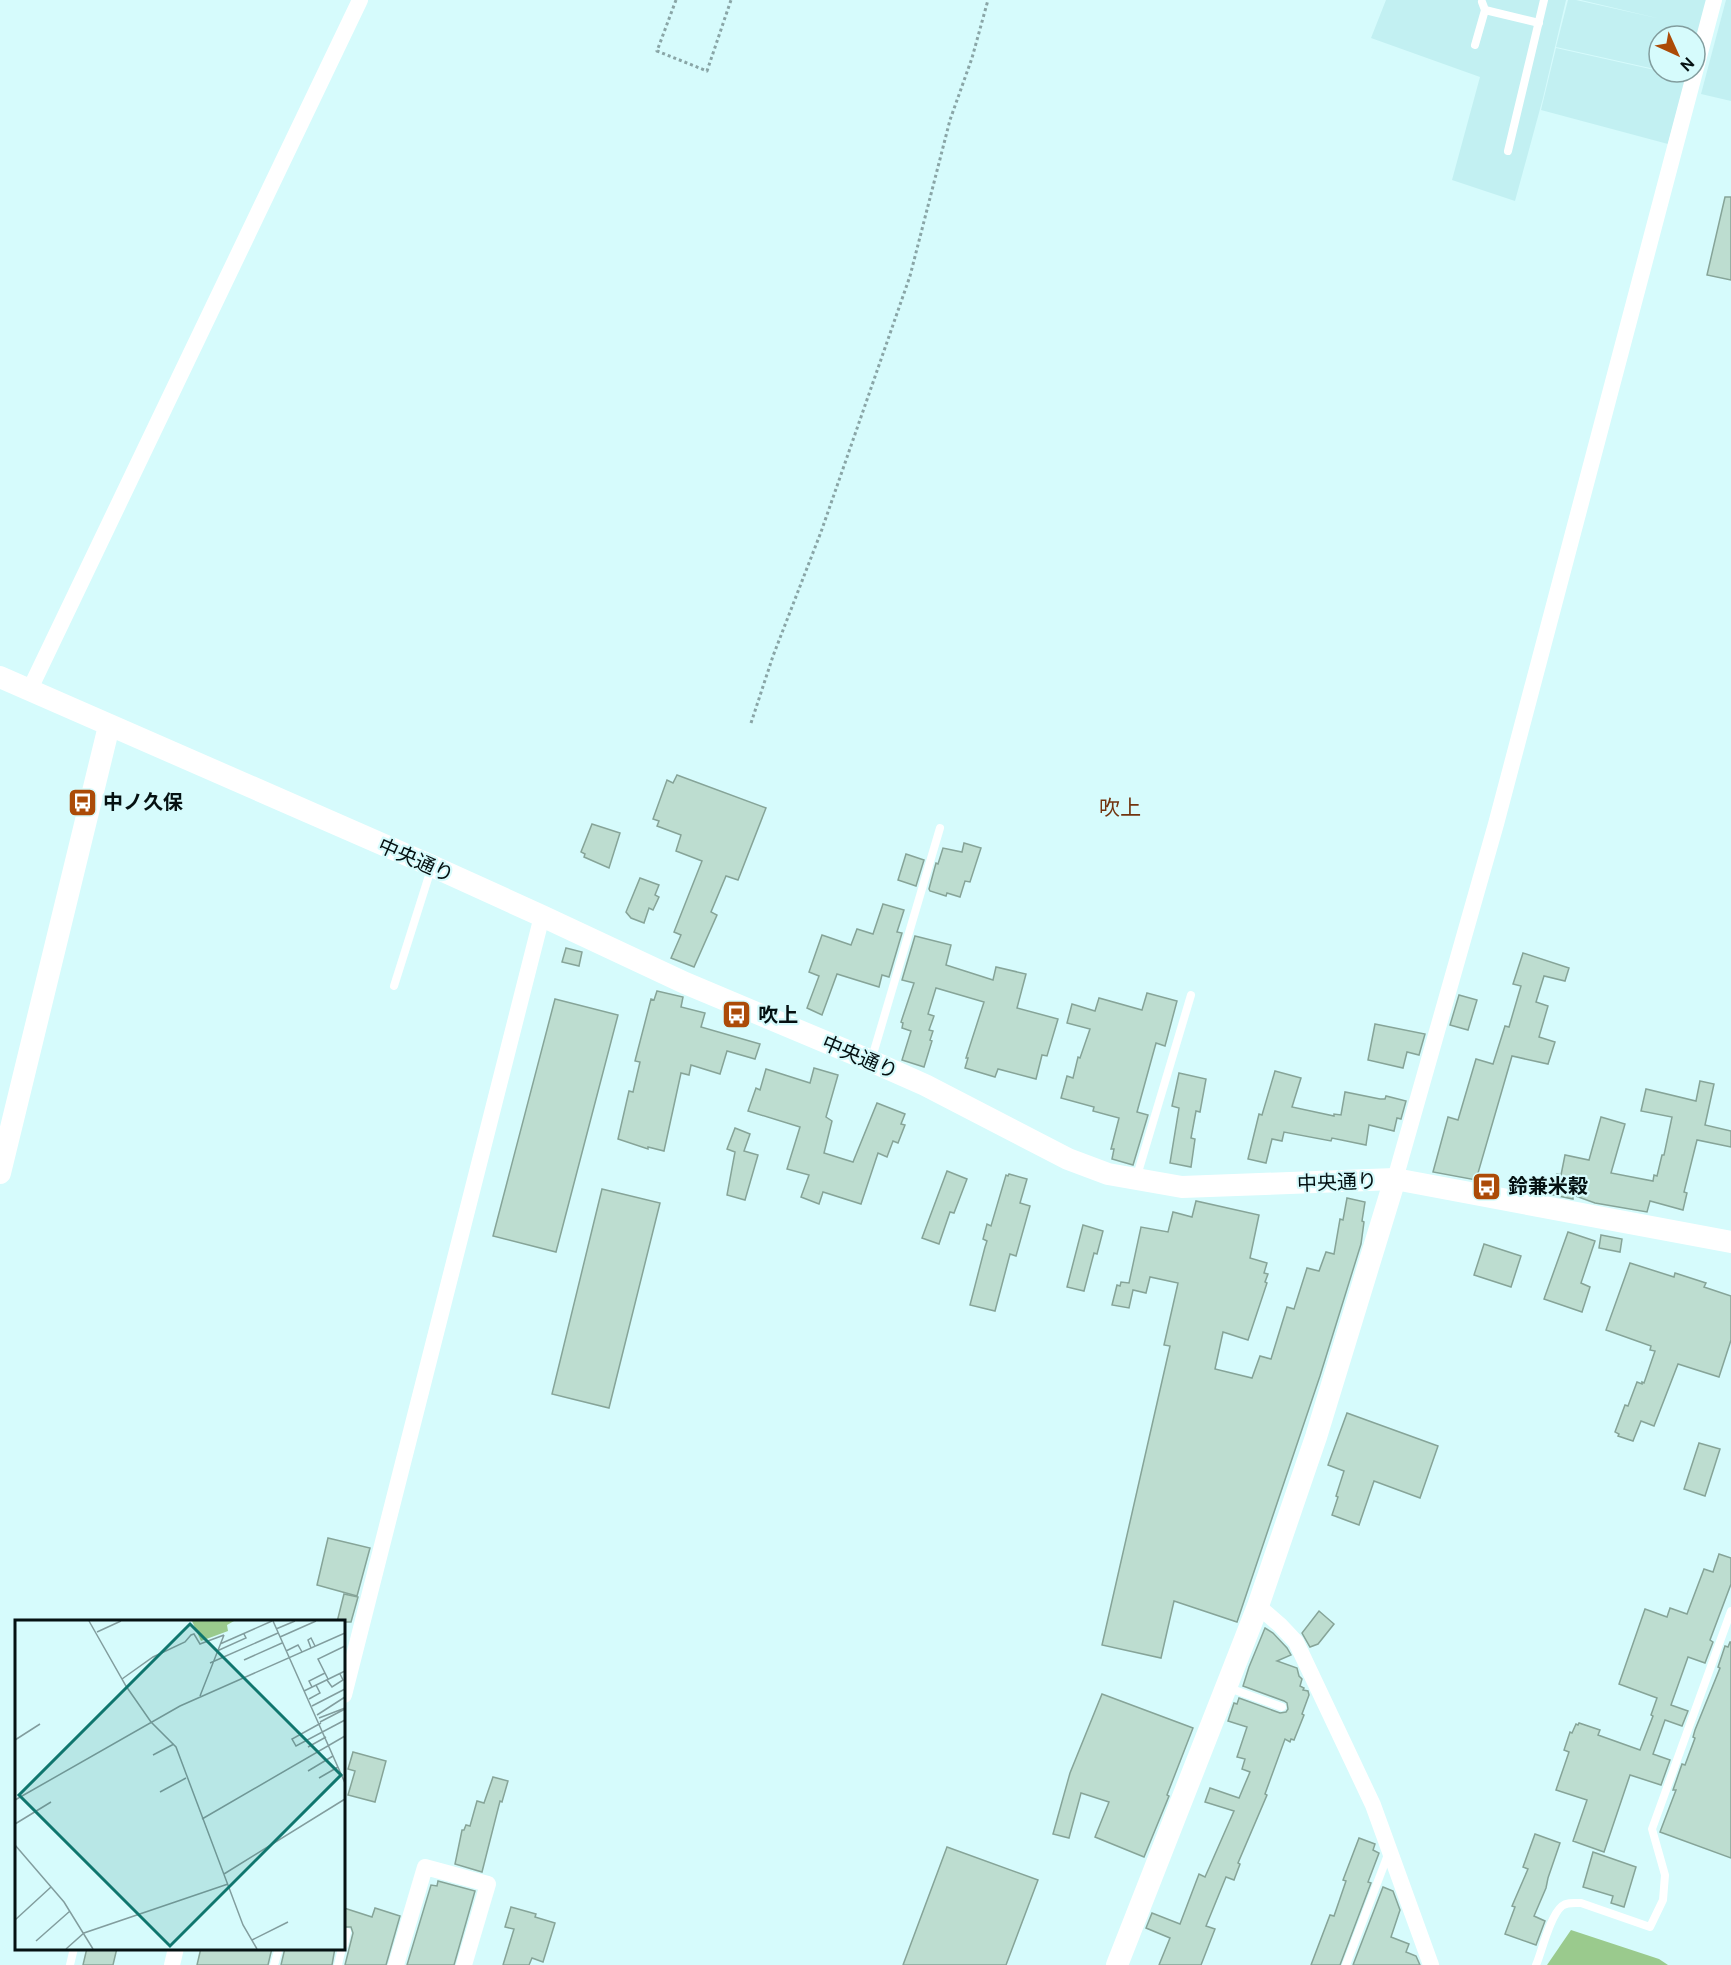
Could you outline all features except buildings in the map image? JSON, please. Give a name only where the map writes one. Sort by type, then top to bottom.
[{"type":"street","points":[[28,691],[360,0]]},
{"type":"street","points":[[1117,1965],[1258,1606],[1316,1437],[1395,1179],[1499,813],[1714,0]]},
{"type":"street","name":"中央通り","points":[[0,677],[542,915],[685,983],[925,1085],[1068,1159],[1108,1173],[1182,1187],[1395,1179],[1731,1242]]},
{"type":"street","points":[[0,1173],[109,726]]},
{"type":"street","points":[[345,1691],[542,915]]},
{"type":"street","points":[[1258,1606],[1296,1642],[1373,1805],[1422,1957],[1431,1965]]},
{"type":"street","points":[[396,1965],[425,1867],[488,1884],[464,1965]]},
{"type":"street","points":[[172,1965],[176,1950]]},
{"type":"lane","points":[[1508,151],[1544,0]]},
{"type":"lane","points":[[1475,45],[1484,6],[1539,23]]},
{"type":"lane","points":[[871,1061],[940,828]]},
{"type":"lane","points":[[394,986],[432,866]]},
{"type":"lane","points":[[1136,1179],[1191,995]]},
{"type":"lane","points":[[1536,1965],[1556,1914],[1561,1907],[1569,1903],[1581,1903],[1650,1927],[1663,1900],[1665,1875],[1652,1829],[1731,1611]]},
{"type":"lane","points":[[1226,1687],[1282,1707]]},
{"type":"lane","points":[[1346,1965],[1389,1852]]},
{"type":"lane","points":[[345,1940],[347,1932]]},
{"type":"lane","points":[[70,1965],[74,1950]]},
{"type":"lane","points":[[274,1965],[278,1950]]},
{"type":"lane","points":[[338,1965],[342,1950]]},
{"type":"path","points":[[676,0],[657,51],[707,71],[731,0]]},
{"type":"path","points":[[751,723],[773,656],[821,532],[910,276],[950,120],[972,58],[988,0]]},
{"type":"shaded area","points":[[1386,0],[1566,0],[1543,98],[1515,201],[1452,180],[1480,77],[1371,38]]},
{"type":"shaded area","points":[[1568,0],[1661,19],[1581,0],[1709,0],[1702,24],[1647,24],[1647,67],[1556,47]]},
{"type":"shaded area","points":[[1726,0],[1731,0],[1731,101],[1701,94],[1704,84],[1707,84],[1707,71]]},
{"type":"shaded area","points":[[1556,48],[1647,68],[1647,84],[1684,84],[1668,144],[1541,110]]},
{"type":"green space","points":[[1571,1930],[1659,1959],[1668,1965],[1547,1965]]},
{"type":"place","name":"中ノ久保","points":[[82,802]]},
{"type":"place","name":"吹上","points":[[737,1015]]},
{"type":"place","name":"鈴兼米穀","points":[[1487,1186]]},
{"type":"district","name":"吹上","points":[[1120,808]]}]
